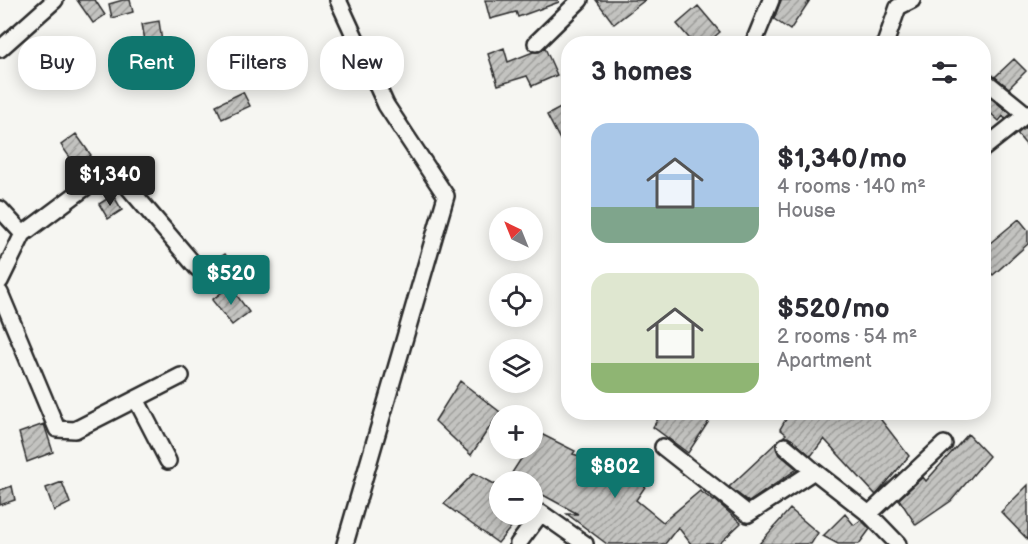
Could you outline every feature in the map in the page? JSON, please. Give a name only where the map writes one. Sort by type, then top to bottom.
[{"type":"street","points":[[0,49],[55,0]]},
{"type":"street","points":[[338,0],[386,105],[446,196],[345,544]]},
{"type":"street","points":[[536,43],[579,0]]},
{"type":"street","points":[[756,36],[771,0]]},
{"type":"street","points":[[888,36],[898,7],[912,0]]},
{"type":"street","points":[[991,86],[1027,114],[991,142]]},
{"type":"street","points":[[0,281],[23,234],[106,172],[117,174],[197,268]]},
{"type":"street","points":[[0,209],[23,234]]},
{"type":"street","points":[[0,293],[57,429],[75,430],[181,376]]},
{"type":"street","points":[[136,399],[168,461]]},
{"type":"street","points":[[869,514],[944,444]]},
{"type":"street","points":[[785,446],[869,514],[898,544]]},
{"type":"street","points":[[663,447],[748,514],[814,471]]},
{"type":"street","points":[[518,544],[541,513],[585,544]]},
{"type":"building","points":[[77,0],[95,0],[105,15],[93,23]]},
{"type":"building","points":[[130,0],[133,12],[112,18],[109,4]]},
{"type":"building","points":[[485,0],[558,0],[559,2],[518,17],[516,12],[490,19]]},
{"type":"building","points":[[596,0],[645,0],[614,24]]},
{"type":"building","points":[[781,0],[810,0],[790,30],[774,19]]},
{"type":"building","points":[[698,6],[720,32],[715,36],[687,36],[677,24]]},
{"type":"building","points":[[159,21],[161,36],[144,36],[142,24]]},
{"type":"building","points":[[504,48],[508,62],[545,48],[557,75],[532,86],[527,76],[498,85],[488,54]]},
{"type":"building","points":[[1014,59],[1026,71],[1009,88],[995,77]]},
{"type":"building","points":[[243,92],[250,106],[222,119],[216,105]]},
{"type":"building","points":[[991,98],[1011,114],[1005,119],[1003,116],[999,121],[991,114]]},
{"type":"building","points":[[561,108],[561,142],[547,115]]},
{"type":"building","points":[[1028,125],[1028,147],[1017,134]]},
{"type":"building","points":[[76,134],[91,155],[76,166],[61,145]]},
{"type":"building","points":[[113,195],[122,210],[108,219],[99,204]]},
{"type":"building","points":[[1019,219],[1028,230],[1028,244],[993,275],[991,273],[991,242]]},
{"type":"building","points":[[225,254],[236,271],[219,283],[207,266]]},
{"type":"building","points":[[230,286],[249,312],[232,325],[212,300]]},
{"type":"building","points":[[460,381],[491,405],[489,405],[489,428],[471,455],[435,421]]},
{"type":"building","points":[[657,420],[710,420],[688,453],[653,427]]},
{"type":"building","points":[[785,420],[881,420],[909,456],[876,495],[824,439],[811,456],[791,439],[783,437],[786,434],[780,429]]},
{"type":"building","points":[[44,424],[53,452],[27,462],[19,433]]},
{"type":"building","points":[[968,434],[989,456],[951,501],[916,525],[899,499],[923,477],[926,481]]},
{"type":"building","points":[[543,435],[575,451],[573,454],[651,478],[636,500],[663,522],[700,491],[715,500],[741,523],[719,544],[691,544],[678,527],[665,544],[607,544],[567,514],[578,514],[543,495],[543,471],[513,471],[521,459],[543,459]]},
{"type":"building","points":[[776,443],[778,453],[797,469],[749,502],[729,487]]},
{"type":"building","points":[[474,473],[489,481],[489,525],[513,525],[498,543],[444,504]]},
{"type":"building","points":[[62,482],[70,503],[54,511],[46,488]]},
{"type":"building","points":[[1028,485],[1028,540],[1001,512]]},
{"type":"building","points":[[12,486],[15,500],[0,505],[0,490]]},
{"type":"building","points":[[790,509],[818,533],[811,544],[759,544]]},
{"type":"building","points":[[845,514],[854,525],[861,520],[870,529],[859,544],[838,544],[823,536]]}]
